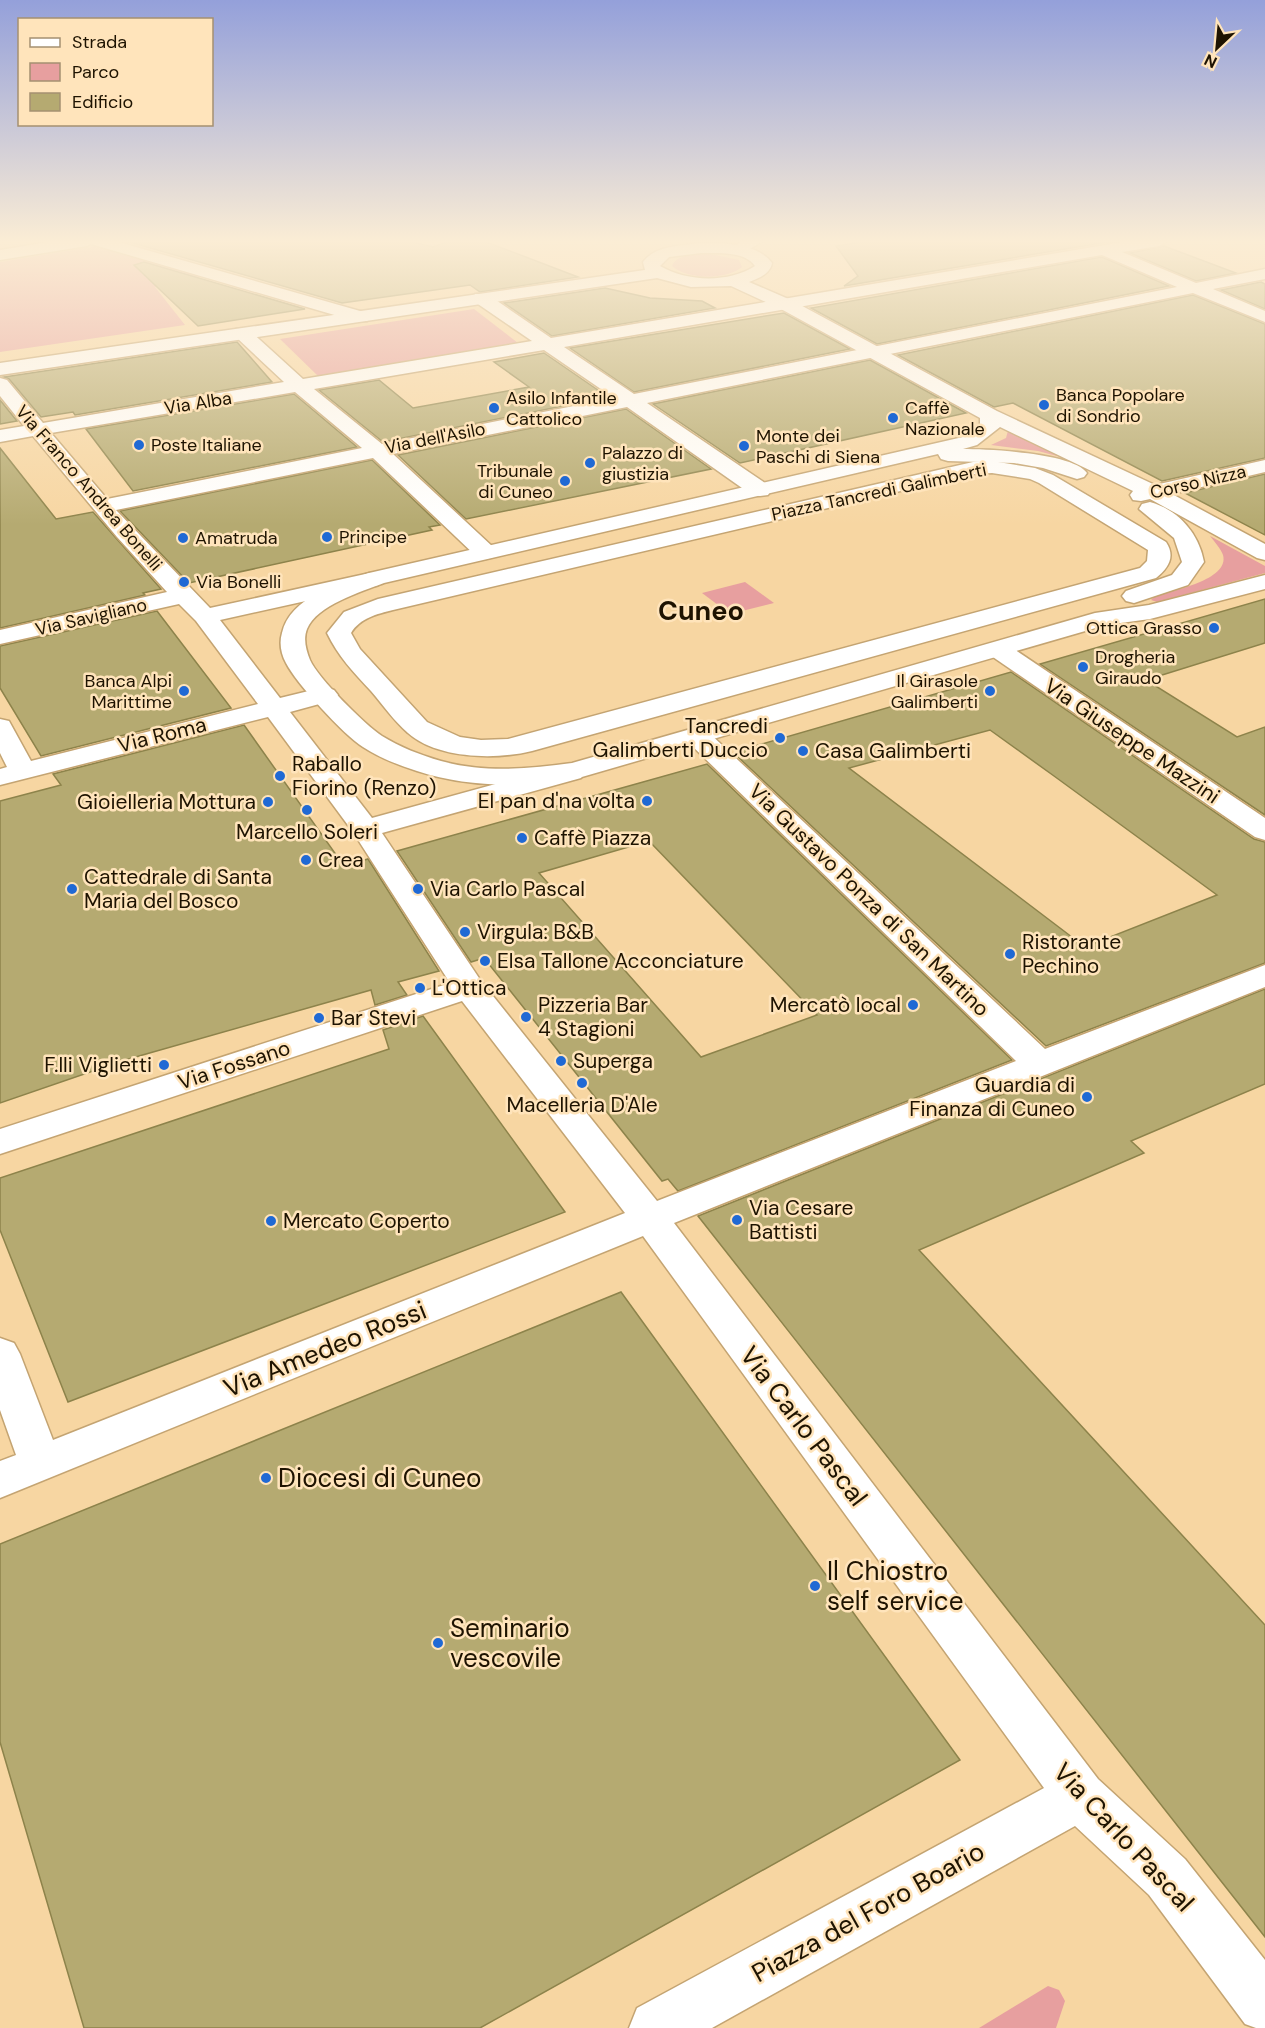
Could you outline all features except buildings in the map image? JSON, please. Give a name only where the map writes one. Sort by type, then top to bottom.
[{"type":"street","points":[[0,369],[224,336]]},
{"type":"street","points":[[245,336],[299,386],[376,450],[485,552]]},
{"type":"street","points":[[534,336],[760,490]]},
{"type":"street","name":"Via Alba","points":[[0,436],[603,336]]},
{"type":"street","points":[[845,336],[990,415]]},
{"type":"street","name":"Via dell'Asilo","points":[[103,506],[951,336]]},
{"type":"street","name":"Via Franco Andrea Bonelli","points":[[0,384],[103,506],[183,596],[205,616]]},
{"type":"street","name":"Piazza Tancredi Galimberti","points":[[205,616],[913,456],[970,441],[990,427],[990,415],[1141,495],[1265,553]]},
{"type":"street","name":"Piazza Tancredi Galimberti","points":[[913,456],[1007,457],[1047,463],[1141,495],[1179,527],[1191,544],[1193,562],[1180,580],[1135,595],[1104,618]]},
{"type":"street","name":"Corso Nizza","points":[[1141,495],[1265,466]]},
{"type":"street","name":"Piazza Tancredi Galimberti","points":[[973,468],[1011,469],[1046,478],[1158,547],[1161,555],[1158,564],[1148,573],[522,745],[494,749],[451,744],[431,737],[408,719],[343,643],[339,633],[343,623],[359,613],[397,601],[973,468]]},
{"type":"street","name":"Piazza Tancredi Galimberti","points":[[377,578],[321,602],[301,616],[292,634],[292,652],[299,664],[358,731],[386,750],[423,765],[458,775],[503,779],[575,771]]},
{"type":"street","name":"Piazza Tancredi Galimberti","points":[[365,829],[999,650],[1104,618],[1150,612],[1265,582]]},
{"type":"street","name":"Via Savigliano","points":[[0,638],[183,596]]},
{"type":"street","points":[[205,616],[365,829]]},
{"type":"street","name":"Via Giuseppe Mazzini","points":[[999,650],[1265,831]]},
{"type":"street","name":"Via Roma","points":[[11,774],[325,695]]},
{"type":"street","points":[[0,727],[11,774]]},
{"type":"street","name":"Via Gustavo Ponza di San Martino","points":[[697,736],[1041,1065]]},
{"type":"street","name":"Via Carlo Pascal","points":[[365,829],[469,988],[650,1218],[1080,1796],[1167,1877],[1265,2004]]},
{"type":"street","points":[[650,1218],[1265,975]]},
{"type":"street","name":"Via Fossano","points":[[0,1142],[469,988]]},
{"type":"street","name":"Via Amedeo Rossi","points":[[0,1480],[650,1218]]},
{"type":"street","points":[[0,1354],[41,1464]]},
{"type":"street","name":"Piazza del Foro Boario","points":[[657,2028],[1080,1796]]},
{"type":"green space","points":[[0,336],[112,336],[0,352]]},
{"type":"green space","points":[[302,336],[508,336],[518,343],[318,376],[280,339]]},
{"type":"green space","points":[[1009,427],[1072,460],[1038,451],[991,445],[1006,438]]},
{"type":"green space","points":[[1210,536],[1265,566],[1265,573],[1157,602],[1151,600],[1155,596],[1198,583],[1218,571],[1223,564],[1223,555]]},
{"type":"green space","points":[[745,582],[774,603],[730,614],[702,593]]},
{"type":"green space","points":[[1048,1986],[1059,1990],[1065,2001],[1056,2028],[979,2028]]},
{"type":"place","name":"Banca Popolare di Sondrio","points":[[1044,405]]},
{"type":"place","name":"Asilo Infantile Cattolico","points":[[494,408]]},
{"type":"place","name":"Caffè Nazionale","points":[[893,418]]},
{"type":"place","name":"Poste Italiane","points":[[139,445]]},
{"type":"place","name":"Monte dei Paschi di Siena","points":[[744,446]]},
{"type":"place","name":"Palazzo di giustizia","points":[[590,463]]},
{"type":"place","name":"Tribunale di Cuneo","points":[[565,481]]},
{"type":"place","name":"Principe","points":[[327,537]]},
{"type":"place","name":"Amatruda","points":[[183,538]]},
{"type":"place","name":"Via Bonelli","points":[[184,582]]},
{"type":"place","name":"Ottica Grasso","points":[[1214,628]]},
{"type":"place","name":"Drogheria Giraudo","points":[[1083,667]]},
{"type":"place","name":"Banca Alpi Marittime","points":[[184,691]]},
{"type":"place","name":"Il Girasole Galimberti","points":[[990,691]]},
{"type":"place","name":"Tancredi Galimberti Duccio","points":[[780,738]]},
{"type":"place","name":"Casa Galimberti","points":[[803,751]]},
{"type":"place","name":"Raballo Fiorino (Renzo)","points":[[280,776]]},
{"type":"place","name":"El pan d'na volta","points":[[647,801]]},
{"type":"place","name":"Gioielleria Mottura","points":[[268,802]]},
{"type":"place","name":"Marcello Soleri","points":[[307,810]]},
{"type":"place","name":"Caffè Piazza","points":[[522,838]]},
{"type":"place","name":"Crea","points":[[306,860]]},
{"type":"place","name":"Cattedrale di Santa Maria del Bosco","points":[[72,889]]},
{"type":"place","name":"Via Carlo Pascal","points":[[418,889]]},
{"type":"place","name":"Virgula: B&B","points":[[465,932]]},
{"type":"place","name":"Ristorante Pechino","points":[[1010,954]]},
{"type":"place","name":"Elsa Tallone Acconciature","points":[[485,961]]},
{"type":"place","name":"L'Ottica","points":[[420,988]]},
{"type":"place","name":"Mercatò local","points":[[913,1005]]},
{"type":"place","name":"Pizzeria Bar 4 Stagioni","points":[[526,1017]]},
{"type":"place","name":"Bar Stevi","points":[[319,1018]]},
{"type":"place","name":"Superga","points":[[561,1061]]},
{"type":"place","name":"F.lli Viglietti","points":[[164,1065]]},
{"type":"place","name":"Macelleria D'Ale","points":[[582,1083]]},
{"type":"place","name":"Guardia di Finanza di Cuneo","points":[[1087,1097]]},
{"type":"place","name":"Via Cesare Battisti","points":[[737,1220]]},
{"type":"place","name":"Mercato Coperto","points":[[271,1221]]},
{"type":"place","name":"Diocesi di Cuneo","points":[[266,1478]]},
{"type":"place","name":"Il Chiostro self service","points":[[815,1586]]},
{"type":"place","name":"Seminario vescovile","points":[[438,1643]]},
{"type":"district","name":"Cuneo","points":[[701,611]]}]
